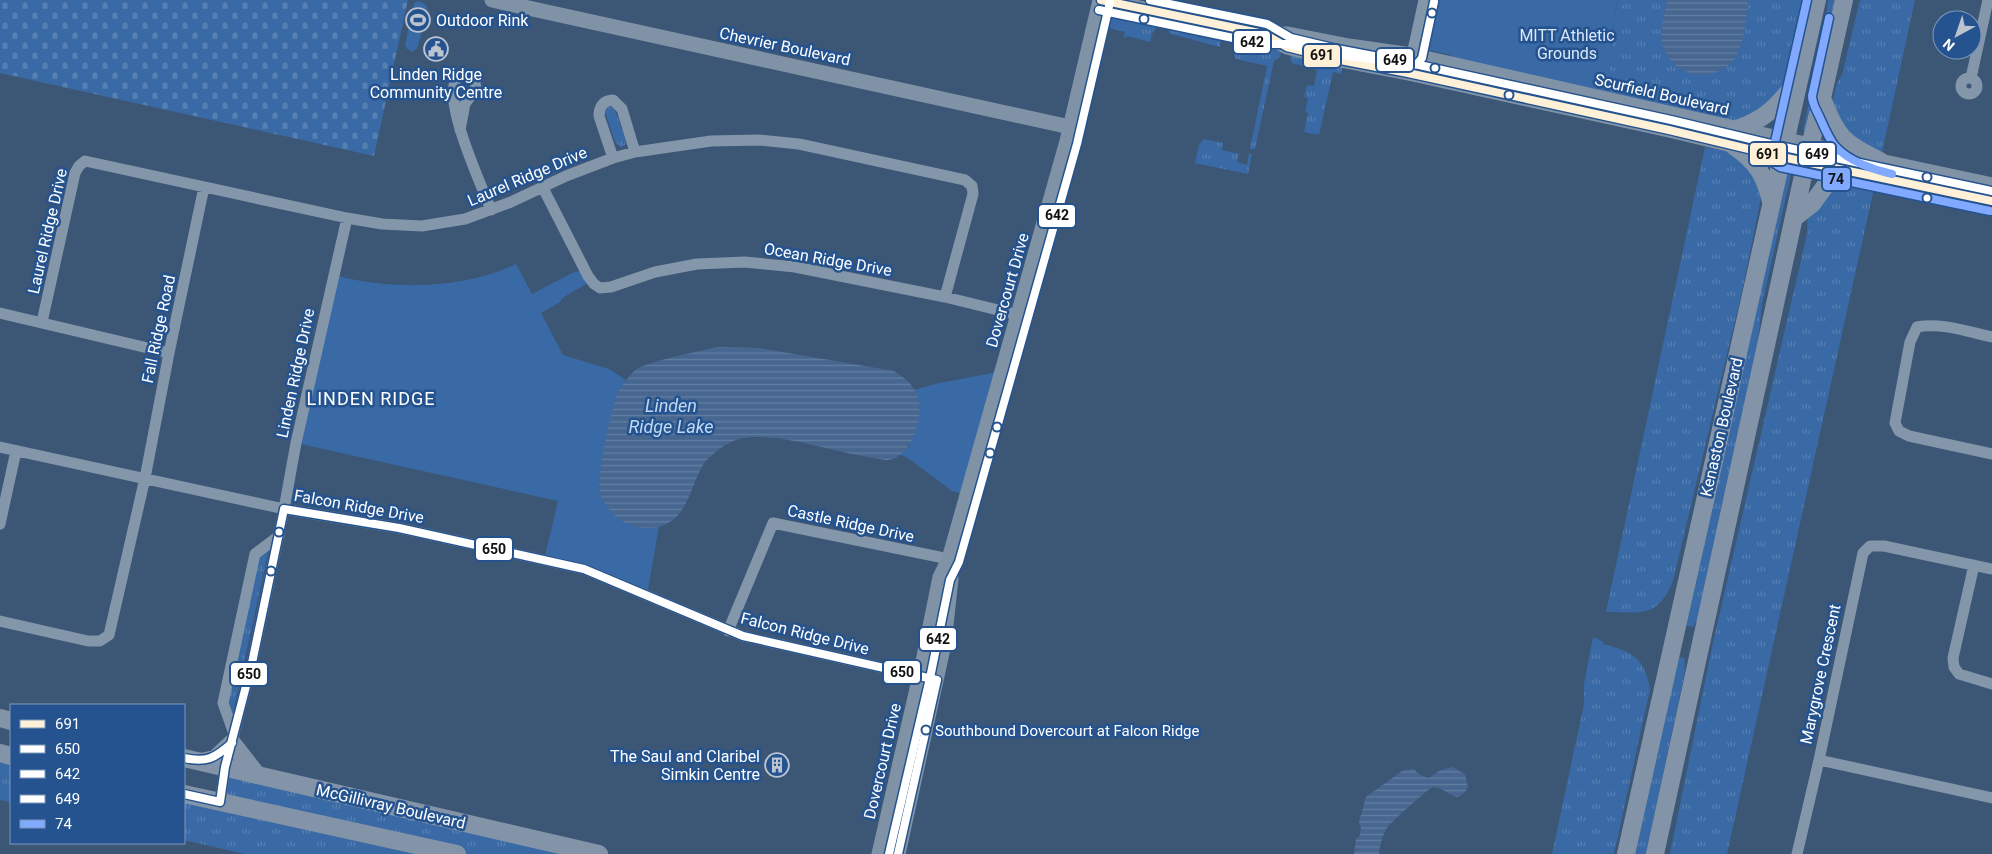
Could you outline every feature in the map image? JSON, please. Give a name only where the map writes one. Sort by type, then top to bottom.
[{"type":"main road","name":"Kenaston Boulevard","points":[[1626,854],[1817,0]]},
{"type":"main road","name":"Kenaston Boulevard","points":[[1655,854],[1808,154],[1844,0]]},
{"type":"main road","points":[[1772,205],[1767,184],[1760,170],[1736,138],[1777,107],[1798,81]]},
{"type":"main road","points":[[1822,98],[1843,140],[1878,169]]},
{"type":"main road","points":[[1794,218],[1812,204],[1828,182],[1835,177],[1878,169]]},
{"type":"main road","points":[[192,760],[215,759],[233,738],[257,775]]},
{"type":"main road","name":"McGillivray Boulevard","points":[[192,760],[599,854]]},
{"type":"main road","name":"McGillivray Boulevard","points":[[185,794],[457,854]]},
{"type":"street","name":"Chevrier Boulevard","points":[[492,0],[1070,127]]},
{"type":"street","name":"Dovercourt Drive","points":[[879,854],[920,676],[940,576],[949,560],[1018,315],[1070,127],[1100,0]]},
{"type":"street","name":"Scurfield Boulevard","points":[[1100,0],[1264,34],[1288,34],[1349,46],[1412,55],[1736,138]]},
{"type":"street","points":[[1408,73],[1424,0]]},
{"type":"street","points":[[1971,78],[1988,0]]},
{"type":"street","name":"Scurfield Boulevard","points":[[1264,34],[1287,47],[1335,59],[1784,148],[1878,169],[1992,201]]},
{"type":"street","points":[[613,158],[599,116],[602,104],[608,100],[613,100],[622,109],[635,152]]},
{"type":"street","points":[[460,130],[491,210]]},
{"type":"street","name":"Laurel Ridge Drive","points":[[42,322],[75,173],[78,166],[85,161],[347,218],[382,224],[422,226],[465,219],[491,210],[542,186],[613,158],[635,152],[711,141],[777,141],[965,180],[972,186],[973,194],[945,298]]},
{"type":"street","name":"Scurfield Boulevard","points":[[1878,169],[1992,185]]},
{"type":"street","name":"Ocean Ridge Drive","points":[[542,186],[588,276],[600,288],[611,287],[655,272],[697,264],[745,262],[795,267],[1018,315]]},
{"type":"street","name":"Fall Ridge Road","points":[[0,621],[88,641],[100,642],[108,635],[145,478],[204,187]]},
{"type":"street","name":"Linden Ridge Drive","points":[[220,802],[225,767],[252,663],[296,444],[347,218]]},
{"type":"street","points":[[0,313],[169,353]]},
{"type":"street","points":[[1992,337],[1926,325],[1917,327],[1910,342],[1895,423],[1899,431],[1909,436],[1992,454]]},
{"type":"street","name":"Falcon Ridge Drive","points":[[0,447],[284,510],[399,528],[584,569],[743,636],[937,680]]},
{"type":"street","points":[[0,524],[16,451]]},
{"type":"street","name":"Castle Ridge Drive","points":[[728,630],[773,523],[949,560]]},
{"type":"street","points":[[233,738],[224,703],[255,554],[279,536]]},
{"type":"street","name":"Marygrove Crescent","points":[[1992,569],[1884,546],[1870,546],[1864,553],[1859,566],[1819,760],[1992,798]]},
{"type":"street","name":"Dovercourt Drive","points":[[898,854],[944,644],[951,579],[949,560]]},
{"type":"street","points":[[1974,565],[1954,658],[1954,667],[1959,674],[1992,684]]},
{"type":"street","points":[[1797,854],[1819,760]]},
{"type":"green space","points":[[0,0],[408,0],[374,156],[0,73]]},
{"type":"green space","name":"MITT Athletic Grounds","points":[[1432,0],[1617,0],[1605,100],[1451,62],[1451,55],[1428,50],[1425,32]]},
{"type":"green space","points":[[1617,0],[1667,0],[1662,33],[1668,56],[1674,64],[1739,52],[1749,0],[1802,0],[1788,64],[1788,82],[1756,125],[1605,100]]},
{"type":"green space","points":[[1828,0],[1838,0],[1806,131],[1803,130],[1825,28]]},
{"type":"green space","points":[[1860,0],[1915,0],[1881,157],[1867,152],[1834,120],[1832,104],[1837,83],[1842,75]]},
{"type":"green space","name":"Outdoor Rink","points":[[419,1],[426,5],[428,11],[417,48],[413,52],[407,49],[405,45],[414,3]]},
{"type":"green space","points":[[1118,10],[1155,19],[1157,27],[1152,34],[1150,42],[1127,36],[1126,38],[1124,37],[1125,32],[1109,28],[1113,11]]},
{"type":"green space","points":[[1177,23],[1217,32],[1221,36],[1220,47],[1169,33],[1169,27]]},
{"type":"green space","points":[[1242,39],[1278,48],[1281,52],[1280,57],[1274,61],[1255,149],[1250,149],[1267,66],[1236,59],[1234,56],[1237,43]]},
{"type":"green space","points":[[1291,54],[1342,67],[1341,74],[1333,72],[1319,135],[1304,132],[1308,113],[1305,112],[1308,98],[1304,97],[1307,85],[1314,86],[1317,70],[1292,63],[1290,59]]},
{"type":"green space","points":[[610,106],[615,110],[626,141],[625,145],[621,147],[615,142],[605,111]]},
{"type":"green space","points":[[1204,139],[1223,143],[1222,150],[1239,154],[1237,162],[1247,165],[1249,153],[1252,154],[1248,174],[1195,163],[1199,145]]},
{"type":"green space","points":[[1705,147],[1734,153],[1756,171],[1761,198],[1742,291],[1673,581],[1661,602],[1654,608],[1639,612],[1606,612]]},
{"type":"green space","points":[[1787,174],[1791,174],[1762,304],[1756,356],[1700,616],[1693,627],[1685,625],[1783,182]]},
{"type":"green space","points":[[1841,181],[1875,184],[1727,854],[1670,854],[1712,647],[1807,234],[1808,213]]},
{"type":"green space","points":[[516,264],[532,294],[574,272],[580,271],[588,283],[541,313],[563,355],[609,369],[626,380],[618,394],[600,477],[651,528],[659,526],[647,595],[544,560],[558,501],[296,443],[333,275],[378,283],[426,285],[473,279],[495,273]]},
{"type":"green space","points":[[1002,371],[968,495],[952,491],[908,458],[899,454],[909,447],[919,401],[914,390]]},
{"type":"green space","points":[[269,548],[232,717],[227,705],[259,557]]},
{"type":"green space","points":[[1593,637],[1602,641],[1603,644],[1622,650],[1635,657],[1644,669],[1650,689],[1614,854],[1552,854],[1584,704],[1584,684]]},
{"type":"green space","points":[[1678,657],[1684,658],[1685,672],[1646,854],[1635,854]]},
{"type":"green space","points":[[0,753],[10,756],[10,802],[0,800]]},
{"type":"green space","points":[[225,767],[599,854],[245,854],[185,840],[185,794],[220,802]]},
{"type":"water","points":[[1667,0],[1749,0],[1740,48],[1730,64],[1720,71],[1696,74],[1685,71],[1674,64],[1667,54],[1661,37]]},
{"type":"water","name":"Linden Ridge Lake","points":[[718,347],[759,348],[894,371],[910,384],[916,392],[919,402],[917,428],[909,446],[896,457],[888,460],[854,455],[778,438],[743,438],[729,443],[705,462],[680,513],[672,520],[651,528],[642,528],[626,523],[607,507],[600,492],[599,484],[605,444],[617,395],[623,384],[638,368],[668,358]]},
{"type":"water","points":[[1452,767],[1465,774],[1468,788],[1463,794],[1458,797],[1433,787],[1387,828],[1379,854],[1354,854],[1356,839],[1360,835],[1361,828],[1359,822],[1366,797],[1402,771],[1414,769],[1420,775],[1429,778],[1439,771]]},
{"type":"transit line","name":"691","points":[[1101,0],[1264,34],[1287,47],[1335,59],[1408,73],[1669,130],[1782,157],[1992,201]]},
{"type":"transit line","name":"649","points":[[1150,0],[1267,24],[1291,38],[1337,49],[1410,63],[1671,120],[1784,147],[1992,191]]},
{"type":"transit line","name":"74","points":[[1807,0],[1772,155],[1774,163],[1780,167],[1990,211]]},
{"type":"transit line","name":"642","points":[[889,854],[930,678],[950,580],[959,562],[1077,144],[1110,2]]},
{"type":"transit line","name":"642","points":[[1099,10],[1262,44],[1287,44],[1348,56],[1413,65],[1422,58],[1434,2]]},
{"type":"transit line","name":"74","points":[[1829,18],[1812,96],[1814,105],[1829,136],[1840,151],[1862,164],[1892,174]]},
{"type":"transit line","name":"650","points":[[284,509],[399,528],[584,569],[743,636],[937,680],[898,854]]},
{"type":"transit line","name":"650","points":[[185,794],[220,802],[225,767],[252,663],[284,509]]},
{"type":"transit line","name":"650","points":[[185,758],[199,760],[210,758],[232,743]]},
{"type":"place","name":"Outdoor Rink","points":[[418,20]]},
{"type":"place","name":"Linden Ridge Community Centre","points":[[436,49]]},
{"type":"place","name":"Southbound Dovercourt at Falcon Ridge","points":[[926,730]]},
{"type":"place","name":"The Saul and Claribel Simkin Centre","points":[[777,765]]},
{"type":"district","name":"LINDEN RIDGE","points":[[371,399]]}]
